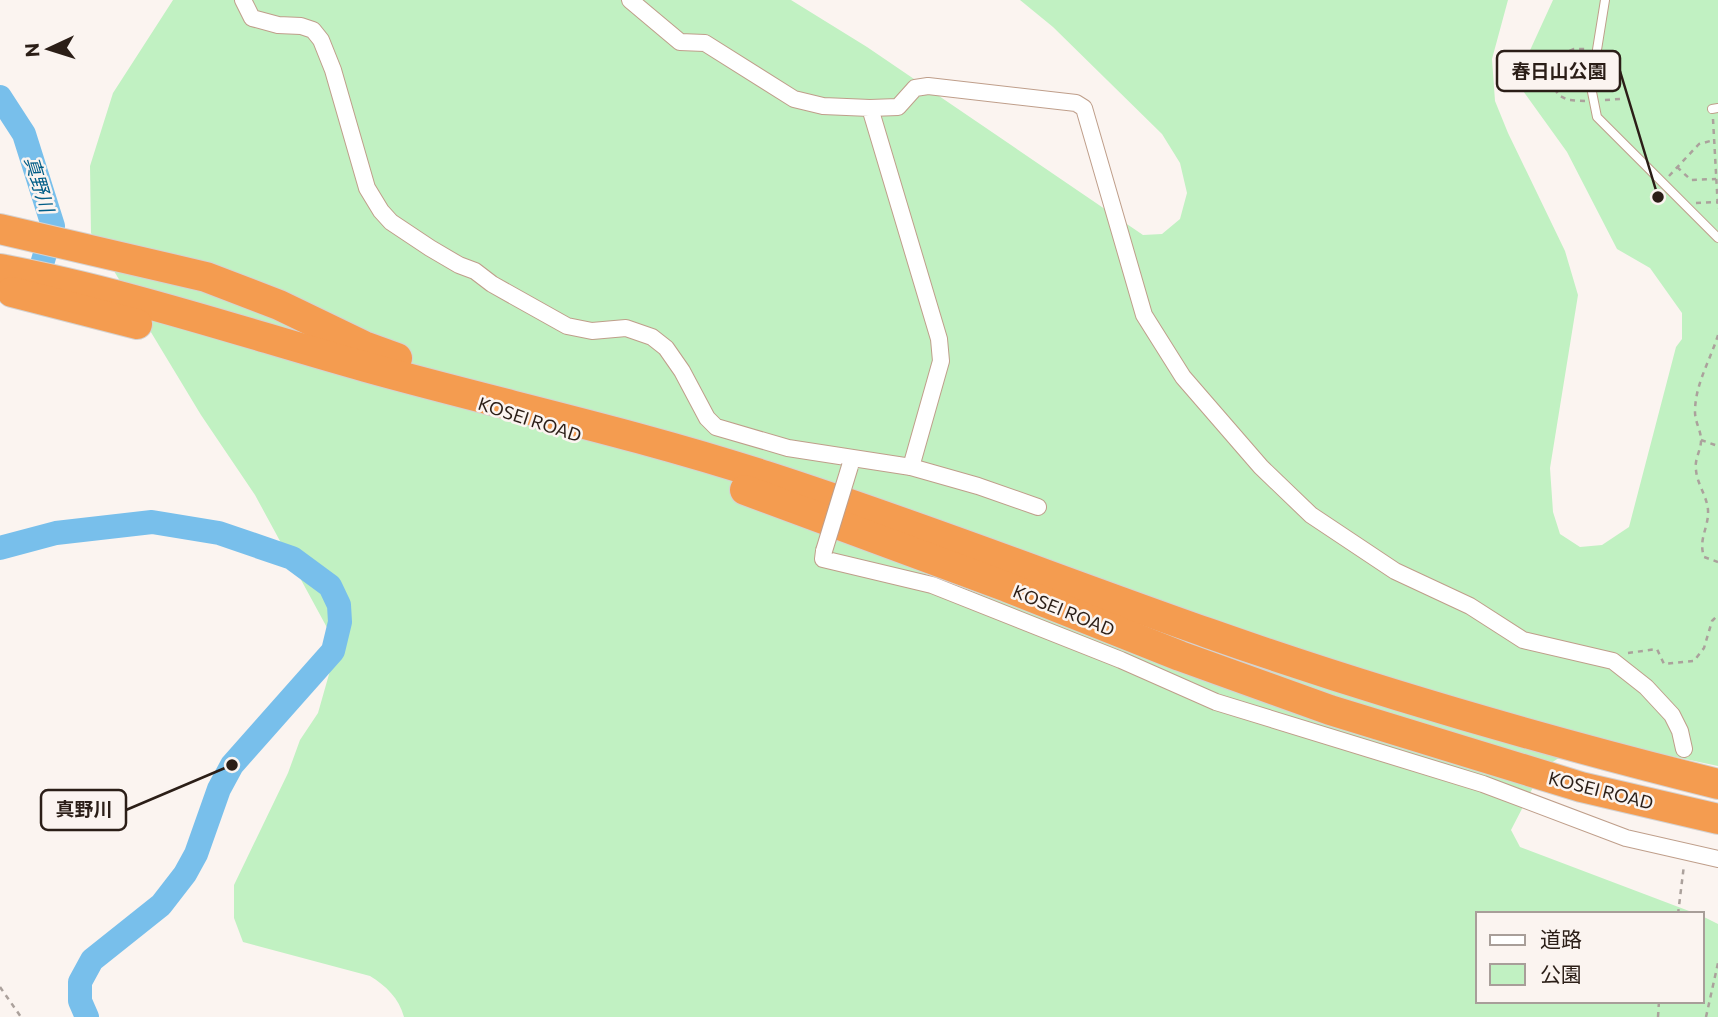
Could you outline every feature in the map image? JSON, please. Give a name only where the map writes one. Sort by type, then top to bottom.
[{"type":"highway","points":[[0,229],[218,281],[279,305],[382,353],[610,437]]},
{"type":"highway","name":"KOSEI ROAD","points":[[0,269],[77,286],[173,323],[416,381],[610,437],[769,477],[977,548],[1208,634],[1404,699],[1718,784]]},
{"type":"highway","points":[[0,290],[173,323],[252,356],[610,437]]},
{"type":"highway","name":"KOSEI ROAD","points":[[610,437],[1007,587],[1180,656],[1331,710],[1581,787],[1718,819]]},
{"type":"street","points":[[243,0],[252,18],[278,25],[301,26],[313,30],[321,40],[333,70],[368,188],[381,211],[391,222],[440,254],[475,271],[492,284],[567,326],[592,331],[626,328],[652,337],[666,348],[682,371],[707,418],[716,427],[788,448],[851,461],[911,467],[1038,507]]},
{"type":"street","points":[[630,0],[680,42],[705,43],[794,99],[823,106],[898,107],[915,88],[928,86],[1076,103],[1084,108],[1144,316],[1183,377],[1261,467],[1311,514],[1395,571],[1470,606],[1523,640],[1613,661],[1646,687],[1672,715],[1680,731],[1684,749]]},
{"type":"street","points":[[870,108],[939,340],[941,361],[911,467]]},
{"type":"street","points":[[851,461],[823,559],[932,585],[1121,660],[1216,702],[1483,784],[1626,838],[1718,859]]},
{"type":"lane","points":[[1605,0],[1591,86],[1597,117],[1718,238]]},
{"type":"path","points":[[1597,49],[1574,49],[1560,55],[1555,72],[1564,71],[1565,88],[1555,88],[1558,95],[1568,100],[1620,99]]},
{"type":"path","points":[[1715,109],[1718,209]]},
{"type":"path","points":[[1663,183],[1699,144],[1714,141]]},
{"type":"path","points":[[1677,167],[1691,180],[1716,179]]},
{"type":"path","points":[[1684,204],[1718,202]]},
{"type":"path","points":[[1718,335],[1712,354],[1703,368],[1695,412],[1701,440],[1695,465],[1697,480],[1709,513],[1701,547],[1704,557],[1718,562]]},
{"type":"path","points":[[1712,354],[1718,360]]},
{"type":"path","points":[[1701,440],[1718,446]]},
{"type":"path","points":[[1613,661],[1621,654],[1657,649],[1664,664],[1694,661],[1704,648],[1712,621],[1718,615]]},
{"type":"path","points":[[1678,912],[1686,851]]},
{"type":"path","points":[[1706,1017],[1718,963]]},
{"type":"path","points":[[0,987],[21,1017]]},
{"type":"green space","points":[[173,0],[791,0],[867,47],[1143,235],[1162,234],[1180,219],[1187,193],[1180,163],[1162,134],[1053,27],[1020,0],[1508,0],[1492,59],[1495,101],[1565,251],[1578,295],[1550,468],[1553,512],[1560,534],[1580,547],[1602,545],[1629,527],[1676,347],[1682,339],[1682,313],[1650,268],[1617,249],[1567,152],[1516,81],[1553,0],[1718,0],[1718,766],[1666,755],[1619,759],[1562,756],[1543,768],[1511,830],[1520,847],[1692,912],[1476,912],[1476,1003],[1704,1003],[1704,917],[1718,924],[1718,1017],[404,1017],[391,993],[370,976],[243,942],[234,918],[234,885],[288,773],[300,740],[318,713],[337,646],[255,495],[201,415],[91,233],[90,166],[113,93]]},
{"type":"waterway","name":"真野川","points":[[0,97],[24,134],[53,226],[38,278],[24,283]]},
{"type":"waterway","name":"真野川","points":[[0,548],[56,533],[152,522],[219,533],[292,558],[330,586],[339,605],[340,622],[333,651],[232,765],[219,789],[196,854],[185,874],[161,905],[92,960],[80,982],[80,1001],[87,1017]]},
{"type":"place","name":"春日山公園","points":[[1658,197]]},
{"type":"place","name":"真野川","points":[[232,765]]}]
